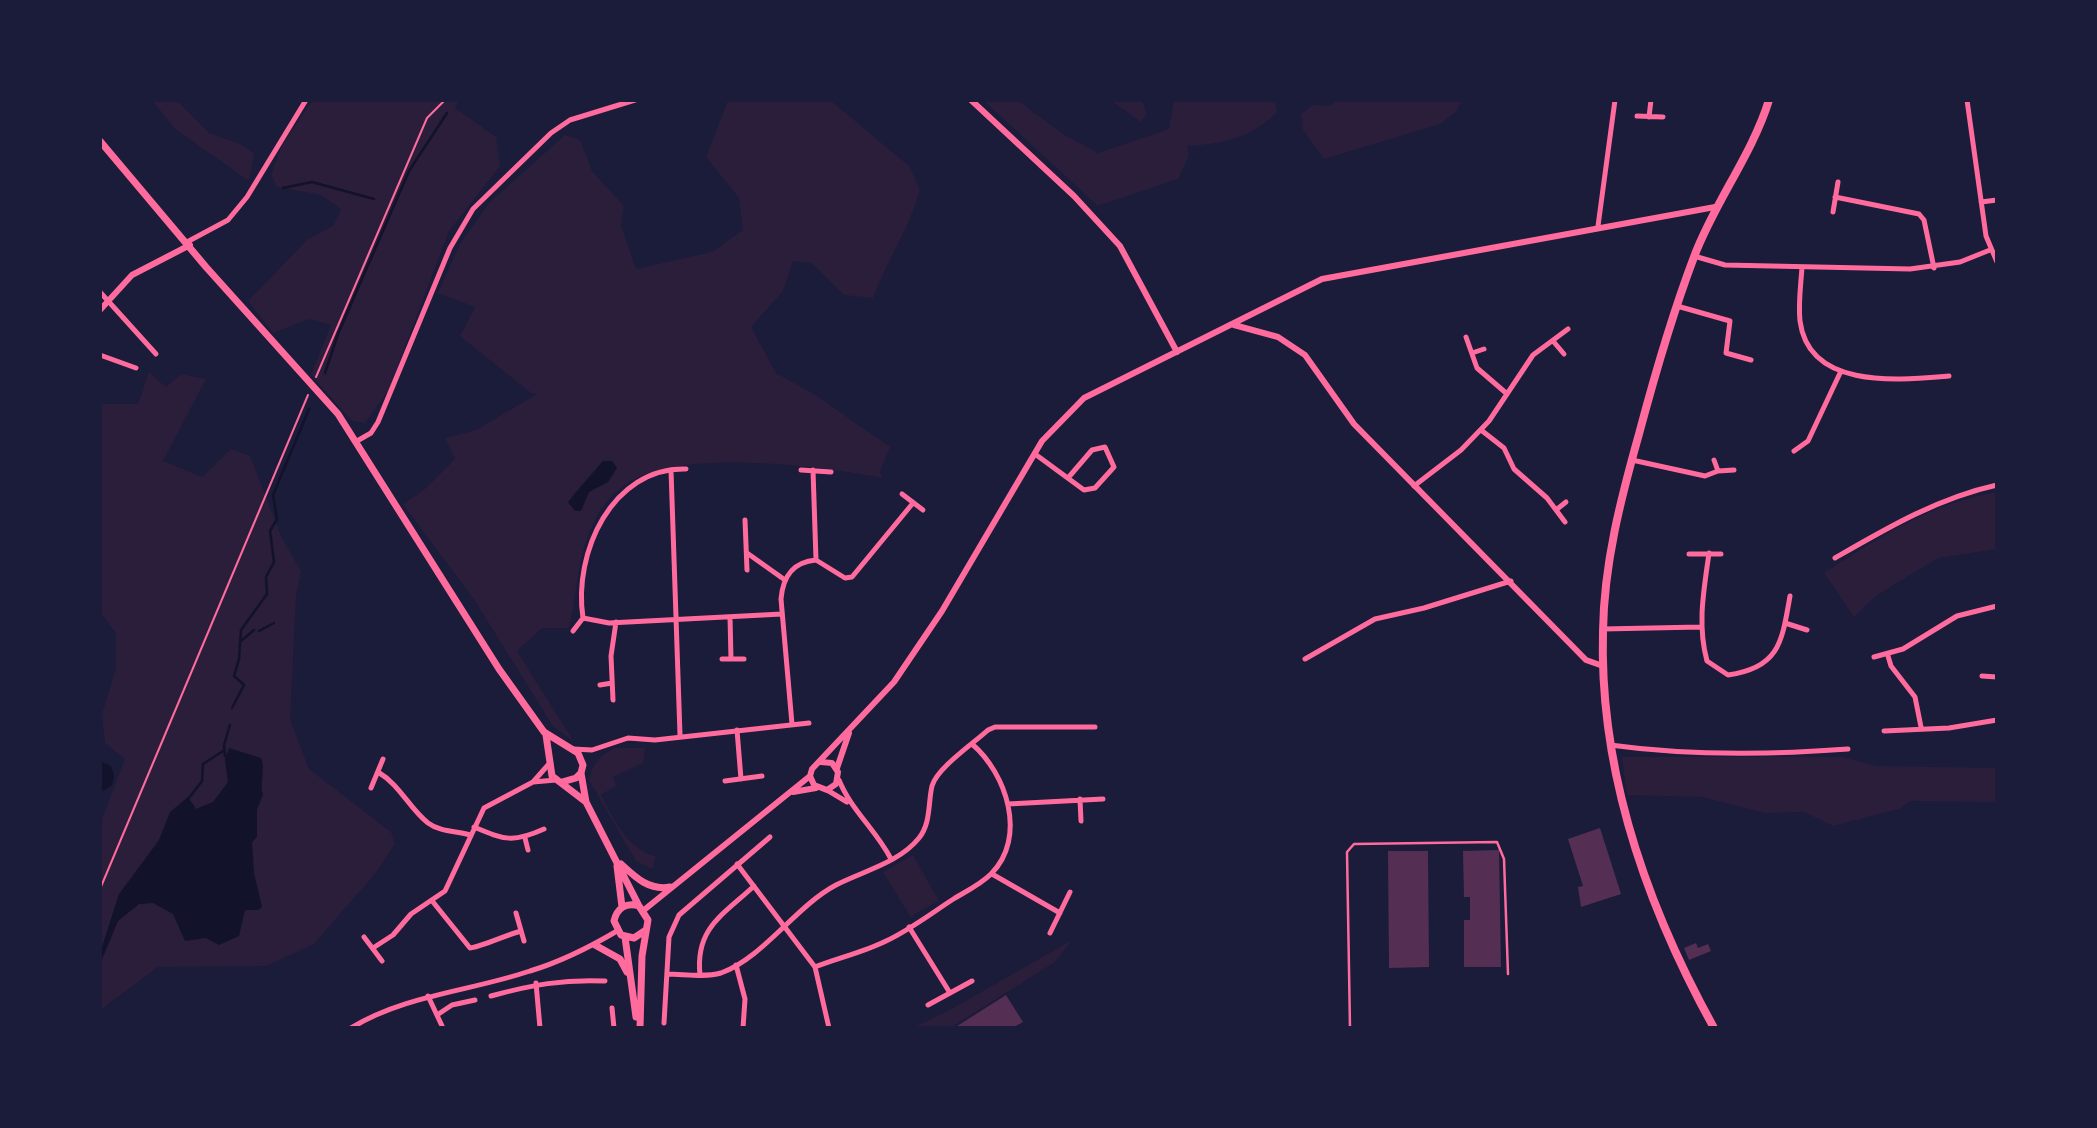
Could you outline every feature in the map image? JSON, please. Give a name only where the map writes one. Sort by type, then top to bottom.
[{"type":"main road","points":[[1714,1028],[1681,969],[1647,881],[1619,793],[1610,745],[1603,666],[1603,629],[1612,544],[1632,460],[1677,306],[1715,207],[1769,101]]},
{"type":"main road","points":[[100,141],[338,414],[499,668],[546,735],[578,753],[586,803],[648,920],[642,956],[639,1028]]},
{"type":"main road","points":[[546,735],[548,763],[559,781],[586,803]]},
{"type":"main road","points":[[548,763],[555,750],[570,748]]},
{"type":"main road","points":[[559,781],[576,778],[582,769]]},
{"type":"main road","points":[[615,859],[649,886],[660,889],[670,887]]},
{"type":"main road","points":[[615,859],[622,907],[614,921],[617,931],[625,937],[639,937],[646,930]]},
{"type":"main road","points":[[622,907],[641,908]]},
{"type":"main road","points":[[625,937],[639,1028]]},
{"type":"main road","points":[[595,945],[620,959],[631,979]]},
{"type":"street","points":[[100,310],[132,275],[228,220],[247,197],[306,100]]},
{"type":"street","points":[[357,441],[371,433],[378,422],[450,248],[472,209],[551,133],[590,112],[635,100]]},
{"type":"street","points":[[971,100],[1074,196],[1120,246],[1178,352]]},
{"type":"street","points":[[1598,226],[1615,100]]},
{"type":"street","points":[[1649,117],[1651,100]]},
{"type":"street","points":[[1967,100],[1981,202],[1990,250],[1997,262]]},
{"type":"street","points":[[1637,116],[1663,117]]},
{"type":"street","points":[[1833,212],[1838,182]]},
{"type":"street","points":[[1835,197],[1919,214],[1924,220],[1934,268]]},
{"type":"street","points":[[1981,202],[1997,200]]},
{"type":"street","points":[[641,908],[791,793],[810,776],[812,769],[894,682],[942,611],[1035,454],[1068,412],[1084,398],[1322,279],[1598,226],[1715,207]]},
{"type":"street","points":[[1695,256],[1725,265],[1934,268],[1990,250]]},
{"type":"street","points":[[1802,267],[1800,320],[1804,337],[1821,361],[1861,377],[1904,379],[1949,376]]},
{"type":"street","points":[[100,292],[156,354]]},
{"type":"street","points":[[1677,306],[1730,321],[1726,353],[1751,360]]},
{"type":"street","points":[[1234,325],[1278,337],[1305,355],[1354,424],[1413,486],[1511,581],[1586,660],[1603,666]]},
{"type":"street","points":[[1413,486],[1461,450],[1481,430],[1533,355],[1568,329]]},
{"type":"street","points":[[1466,337],[1478,368],[1506,393]]},
{"type":"street","points":[[1553,341],[1564,354]]},
{"type":"street","points":[[1472,353],[1484,349]]},
{"type":"street","points":[[100,355],[136,368]]},
{"type":"street","points":[[1794,451],[1808,441],[1841,371]]},
{"type":"street","points":[[1481,430],[1504,448],[1514,469],[1565,522]]},
{"type":"street","points":[[1035,454],[1084,491],[1095,488],[1114,467],[1105,447],[1092,450],[1068,478]]},
{"type":"street","points":[[1632,460],[1705,477],[1717,471],[1734,470]]},
{"type":"street","points":[[1714,460],[1717,471]]},
{"type":"street","points":[[573,631],[583,618],[581,590],[595,533],[607,510],[619,494],[658,473],[686,469]]},
{"type":"street","points":[[671,470],[680,736]]},
{"type":"street","points":[[801,470],[831,472]]},
{"type":"street","points":[[813,470],[816,560]]},
{"type":"street","points":[[1835,558],[1901,520],[1965,492],[1997,485]]},
{"type":"street","points":[[902,494],[923,510]]},
{"type":"street","points":[[1556,510],[1566,502]]},
{"type":"street","points":[[792,724],[781,599],[785,580],[799,562],[816,560],[845,578],[852,577],[913,503]]},
{"type":"street","points":[[745,520],[747,570]]},
{"type":"street","points":[[747,553],[785,580]]},
{"type":"street","points":[[1709,553],[1700,627],[1707,661],[1728,675],[1746,672],[1765,663],[1776,651],[1790,596]]},
{"type":"street","points":[[1689,554],[1721,554]]},
{"type":"street","points":[[1305,659],[1375,619],[1424,608],[1511,581]]},
{"type":"street","points":[[1874,657],[1888,656],[1957,616],[1997,607]]},
{"type":"street","points":[[583,618],[616,622],[782,614]]},
{"type":"street","points":[[730,617],[731,659]]},
{"type":"street","points":[[612,700],[611,650],[616,622]]},
{"type":"street","points":[[1785,623],[1807,630]]},
{"type":"street","points":[[1603,629],[1700,627]]},
{"type":"street","points":[[1888,656],[1891,666],[1915,697],[1921,727]]},
{"type":"street","points":[[722,659],[744,659]]},
{"type":"street","points":[[1982,676],[1997,677]]},
{"type":"street","points":[[600,685],[612,683]]},
{"type":"street","points":[[1884,731],[1921,727],[1949,728],[1997,720]]},
{"type":"street","points":[[570,748],[592,750],[628,738],[642,741],[809,723]]},
{"type":"street","points":[[667,974],[700,975],[721,972],[736,965],[834,886],[891,859],[921,836],[930,809],[932,785],[939,774],[995,727],[1095,727]]},
{"type":"street","points":[[737,730],[741,779]]},
{"type":"street","points":[[849,804],[837,768],[850,731]]},
{"type":"street","points":[[815,967],[887,941],[992,874],[1005,848],[1009,825],[1008,804],[992,765],[972,744]]},
{"type":"street","points":[[1610,745],[1713,755],[1848,749]]},
{"type":"street","points":[[582,769],[592,750]]},
{"type":"street","points":[[371,788],[383,759]]},
{"type":"street","points":[[821,762],[828,762],[837,768]]},
{"type":"street","points":[[373,948],[393,935],[411,914],[433,902],[451,882],[484,808],[533,782],[548,763]]},
{"type":"street","points":[[378,772],[392,780],[429,823],[445,830],[470,835]]},
{"type":"street","points":[[724,780],[762,776]]},
{"type":"street","points":[[810,776],[816,788]]},
{"type":"street","points":[[827,790],[839,780]]},
{"type":"street","points":[[533,782],[559,781]]},
{"type":"street","points":[[791,793],[816,788],[827,790],[849,804],[882,842],[891,859]]},
{"type":"street","points":[[1080,799],[1081,821]]},
{"type":"street","points":[[1008,804],[1103,799]]},
{"type":"street","points":[[474,827],[501,839],[525,838],[544,829]]},
{"type":"street","points":[[664,1023],[669,937],[679,915],[770,837]]},
{"type":"street","points":[[525,838],[528,850]]},
{"type":"street","points":[[737,864],[815,967],[830,1028]]},
{"type":"street","points":[[992,874],[1060,913]]},
{"type":"street","points":[[700,975],[698,956],[702,938],[708,929],[754,886]]},
{"type":"street","points":[[1050,933],[1070,892]]},
{"type":"street","points":[[433,902],[470,948],[479,948],[490,939],[521,930]]},
{"type":"street","points":[[516,913],[524,941]]},
{"type":"street","points":[[909,927],[950,993]]},
{"type":"street","points":[[351,1028],[428,996],[530,971],[595,945],[617,931]]},
{"type":"street","points":[[364,937],[382,961]]},
{"type":"street","points":[[736,965],[745,999],[743,1028]]},
{"type":"street","points":[[491,996],[536,984],[570,979],[605,982]]},
{"type":"street","points":[[928,1005],[972,981]]},
{"type":"street","points":[[536,984],[540,1028]]},
{"type":"street","points":[[428,996],[443,1028]]},
{"type":"street","points":[[437,1014],[452,1006],[475,1000]]},
{"type":"street","points":[[612,1008],[614,1028]]},
{"type":"lane","points":[[1350,1028],[1347,852],[1354,844],[1497,842],[1504,859],[1508,974]]},
{"type":"path","points":[[315,380],[427,118],[445,100]]},
{"type":"path","points":[[100,889],[309,393]]},
{"type":"shaded area","points":[[152,100],[176,100],[209,133],[240,144],[254,153],[249,181],[174,128]]},
{"type":"shaded area","points":[[313,100],[459,100],[455,108],[496,137],[500,166],[449,231],[388,391],[365,423],[352,421],[311,375],[331,325],[309,319],[273,333],[248,301],[308,239],[333,226],[341,209],[321,195],[277,187],[271,175],[282,145]]},
{"type":"shaded area","points":[[728,100],[830,100],[909,166],[920,189],[873,298],[844,295],[812,263],[793,261],[783,291],[751,327],[776,373],[814,394],[890,447],[880,471],[882,478],[790,465],[719,463],[685,465],[655,471],[631,481],[615,493],[598,514],[589,532],[569,628],[542,628],[517,651],[574,742],[553,726],[475,601],[403,504],[425,489],[455,459],[445,438],[476,430],[537,394],[531,393],[460,336],[475,307],[438,293],[460,244],[489,203],[565,135],[580,140],[592,171],[624,206],[621,225],[636,269],[712,252],[743,230],[739,198],[706,157]],"holes":[[[603,461],[608,482],[571,497]]]},
{"type":"shaded area","points":[[983,100],[1017,100],[1063,134],[1098,153],[1169,129],[1174,100],[1275,100],[1277,112],[1247,134],[1212,144],[1187,146],[1189,156],[1178,179],[1098,206]]},
{"type":"shaded area","points":[[1110,100],[1142,100],[1147,114],[1141,122]]},
{"type":"shaded area","points":[[1336,100],[1462,100],[1456,112],[1440,124],[1324,159],[1303,130],[1301,114],[1313,105],[1330,106]]},
{"type":"shaded area","points":[[149,372],[166,387],[181,374],[206,379],[163,461],[202,477],[231,449],[250,456],[281,536],[301,571],[296,596],[290,719],[309,769],[391,832],[395,844],[374,875],[314,944],[266,966],[158,967],[100,1010],[100,824],[125,759],[105,743],[102,714],[116,668],[116,633],[100,612],[100,404],[138,404]]},
{"type":"shaded area","points":[[603,461],[612,461],[617,468],[608,482],[589,492],[581,511],[575,511],[568,502]]},
{"type":"shaded area","points":[[1997,492],[1997,549],[1938,558],[1877,595],[1854,617],[1824,573],[1886,534],[1927,513],[1972,497]]},
{"type":"shaded area","points":[[229,748],[261,758],[263,794],[257,810],[257,837],[252,842],[254,873],[262,907],[258,910],[245,910],[239,936],[219,945],[206,938],[185,941],[173,914],[153,903],[139,904],[118,921],[100,964],[100,953],[119,894],[159,840],[170,812],[188,797],[196,809],[213,802],[228,782],[225,759]]},
{"type":"shaded area","points":[[615,748],[645,748],[643,763],[613,777],[616,786],[601,795],[616,824],[629,840],[656,857],[652,869],[636,861],[589,780],[598,761]]},
{"type":"shaded area","points":[[1622,757],[1842,757],[1877,766],[1997,768],[1997,802],[1911,801],[1899,809],[1833,826],[1804,812],[1765,813],[1702,797],[1627,795]]},
{"type":"shaded area","points":[[100,761],[111,766],[114,776],[112,785],[100,793]]},
{"type":"shaded area","points":[[913,855],[939,901],[914,914],[912,919],[883,872]]},
{"type":"shaded area","points":[[1072,940],[1055,962],[950,1028],[912,1028],[948,1011]]},
{"type":"building","points":[[1600,828],[1621,894],[1581,907],[1578,887],[1583,886],[1568,839]]},
{"type":"building","points":[[1499,850],[1501,967],[1464,967],[1464,920],[1470,920],[1470,897],[1464,897],[1463,851]]},
{"type":"building","points":[[1388,851],[1428,851],[1429,967],[1389,968]]},
{"type":"building","points":[[1696,943],[1698,948],[1708,944],[1711,951],[1689,960],[1684,948]]},
{"type":"building","points":[[1006,995],[1023,1022],[1012,1028],[954,1028]]},
{"type":"waterway","points":[[325,373],[338,334],[409,171],[447,113]]},
{"type":"waterway","points":[[283,188],[312,182],[374,199]]},
{"type":"waterway","points":[[232,708],[244,685],[234,676],[239,659],[241,630],[267,594],[266,577],[274,562],[270,531],[277,519],[273,495],[309,409]]},
{"type":"waterway","points":[[259,631],[274,623]]},
{"type":"waterway","points":[[241,641],[254,630]]},
{"type":"waterway","points":[[225,756],[224,745],[230,725]]},
{"type":"waterway","points":[[189,798],[202,781],[203,764],[223,751]]}]
